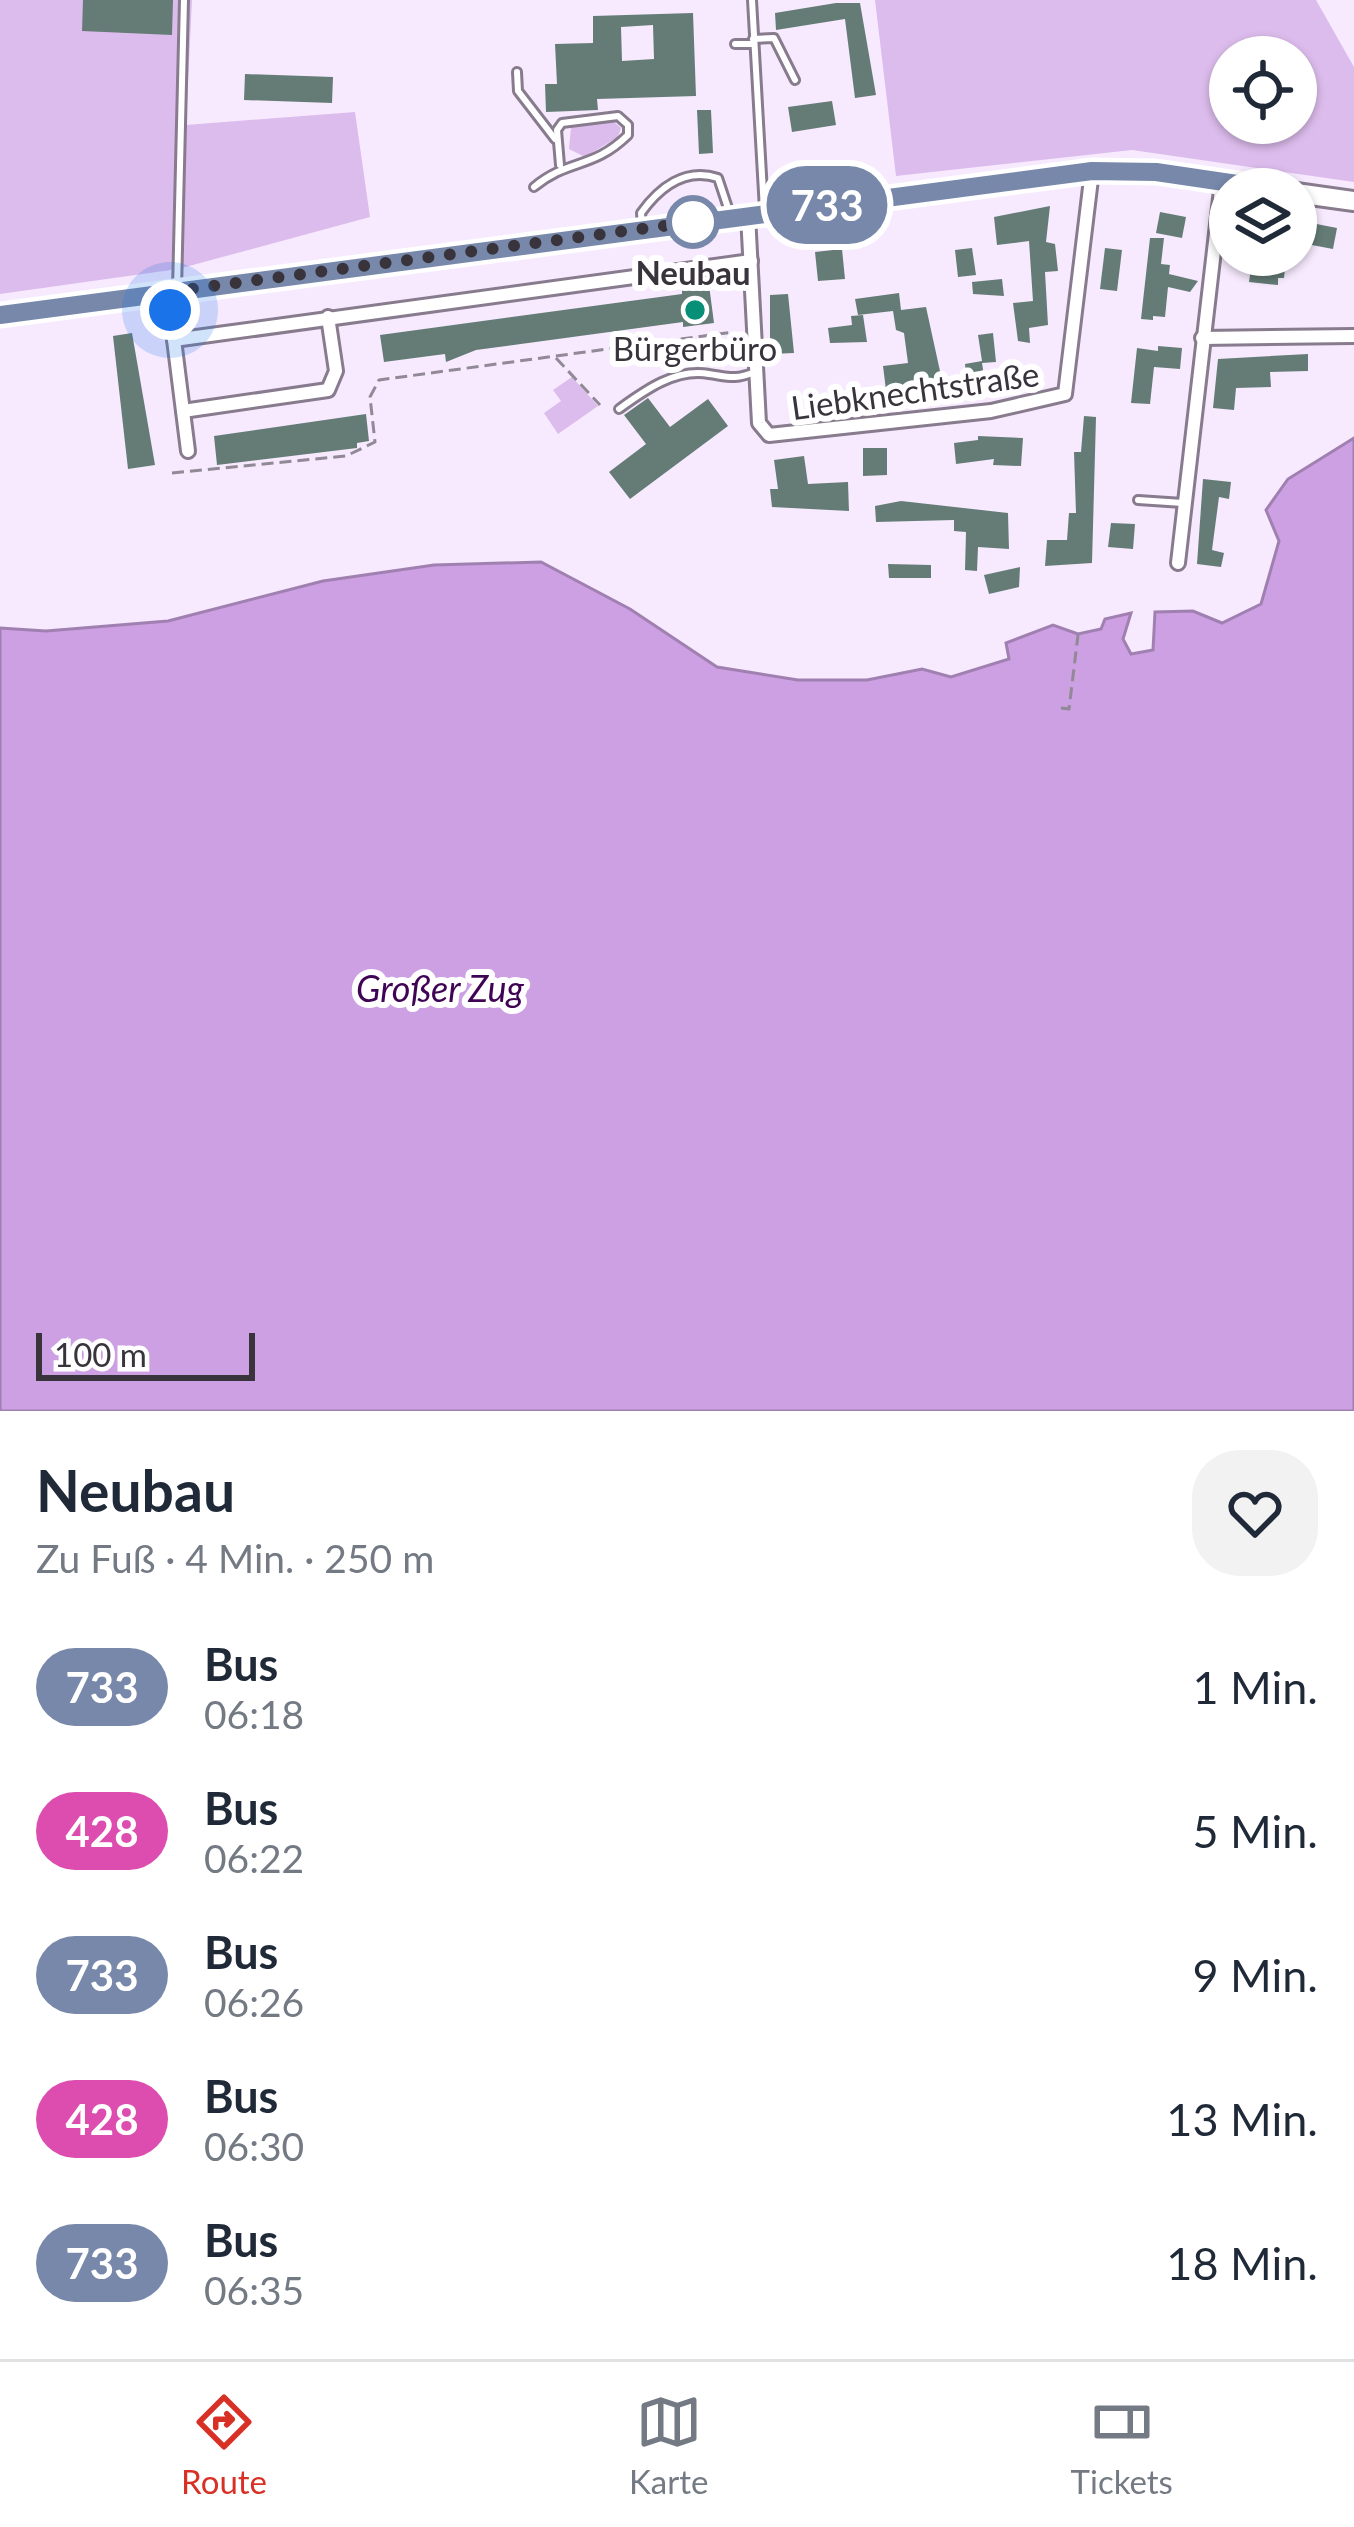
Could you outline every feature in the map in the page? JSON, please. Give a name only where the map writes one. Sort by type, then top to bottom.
[{"type":"main road","points":[[0,315],[1092,171],[1209,180]]},
{"type":"main road","points":[[1317,196],[1354,201]]},
{"type":"street","name":"Liebknechtstraße","points":[[747,215],[759,423],[776,436],[1057,400],[1070,382],[1092,171]]},
{"type":"street","points":[[174,340],[751,261]]},
{"type":"street","points":[[1178,563],[1210,276]]},
{"type":"street","points":[[172,292],[188,451]]},
{"type":"street","points":[[183,411],[328,390],[336,371],[328,316]]},
{"type":"street","points":[[1202,338],[1354,336]]},
{"type":"lane","points":[[172,292],[184,0]]},
{"type":"lane","points":[[747,215],[752,0]]},
{"type":"lane","points":[[735,44],[774,38],[795,80]]},
{"type":"lane","points":[[517,72],[518,91],[558,146]]},
{"type":"lane","points":[[534,187],[560,165],[595,161],[629,129],[618,116],[570,119],[557,130],[560,165]]},
{"type":"lane","points":[[642,229],[641,213],[659,191],[706,174],[718,178],[747,215]]},
{"type":"lane","points":[[619,409],[666,379],[709,374],[735,380],[755,371]]},
{"type":"lane","points":[[1138,500],[1184,503]]},
{"type":"path","points":[[172,473],[346,456],[375,442],[370,397],[379,380],[733,332]]},
{"type":"path","points":[[555,356],[600,405]]},
{"type":"path","points":[[1061,708],[1070,710],[1078,634]]},
{"type":"shaded area","points":[[0,0],[192,0],[186,125],[355,112],[370,217],[178,269],[0,294]]},
{"type":"shaded area","points":[[875,0],[1316,0],[1354,67],[1354,182],[1317,177],[1317,168],[1257,168],[1132,150],[896,176]]},
{"type":"shaded area","points":[[613,121],[621,128],[618,137],[585,157],[569,149],[571,127]]},
{"type":"shaded area","points":[[572,377],[598,406],[558,434],[544,413],[561,401],[553,390]]},
{"type":"water","name":"Großer Zug","points":[[1354,438],[1354,1411],[0,1411],[0,628],[46,631],[168,621],[323,581],[434,565],[541,562],[630,609],[717,667],[798,680],[867,680],[922,669],[951,677],[1009,659],[1006,643],[1053,625],[1078,634],[1101,629],[1105,619],[1131,613],[1123,639],[1131,654],[1153,650],[1155,612],[1193,611],[1222,623],[1261,604],[1279,541],[1266,510],[1288,479]]},
{"type":"building","points":[[83,0],[173,0],[172,35],[82,31]]},
{"type":"building","points":[[860,3],[876,95],[855,98],[845,19],[776,30],[775,13]]},
{"type":"building","points":[[693,13],[696,96],[597,99],[598,110],[546,112],[545,84],[557,84],[555,44],[593,43],[593,16]],"holes":[[[653,25],[654,59],[622,61],[621,27]]]},
{"type":"building","points":[[245,74],[333,77],[332,103],[244,100]]},
{"type":"building","points":[[832,101],[836,125],[792,132],[788,107]]},
{"type":"building","points":[[697,110],[711,110],[713,153],[699,154]]},
{"type":"building","points":[[1050,206],[1046,242],[1055,244],[1058,271],[1045,272],[1048,325],[1029,328],[1030,343],[1018,341],[1013,303],[1033,301],[1029,241],[997,245],[994,217]]},
{"type":"building","points":[[1160,212],[1186,217],[1182,238],[1156,233]]},
{"type":"building","points":[[1317,224],[1337,228],[1333,249],[1317,246]]},
{"type":"building","points":[[1150,238],[1164,238],[1161,264],[1170,265],[1169,274],[1198,281],[1190,292],[1168,287],[1165,317],[1153,316],[1153,320],[1141,319]]},
{"type":"building","points":[[972,248],[976,275],[958,277],[955,250]]},
{"type":"building","points":[[1105,248],[1122,250],[1117,291],[1100,289]]},
{"type":"building","points":[[842,249],[845,279],[818,281],[815,252]]},
{"type":"building","points":[[1250,276],[1284,276],[1278,278],[1278,285],[1249,282]]},
{"type":"building","points":[[1002,279],[1004,296],[973,294],[972,282]]},
{"type":"building","points":[[709,285],[714,323],[683,327],[683,322],[476,350],[446,362],[445,354],[384,362],[380,335],[682,294],[682,289]]},
{"type":"building","points":[[899,293],[901,310],[926,307],[945,394],[912,398],[911,386],[886,390],[883,366],[908,363],[904,333],[896,330],[893,311],[858,315],[855,299]]},
{"type":"building","points":[[788,294],[794,353],[770,354],[770,295]]},
{"type":"building","points":[[863,315],[867,342],[830,343],[828,328],[852,325],[851,316]]},
{"type":"building","points":[[132,333],[155,465],[128,469],[113,336]]},
{"type":"building","points":[[993,333],[996,362],[982,363],[986,388],[968,391],[965,364],[982,361],[978,335]]},
{"type":"building","points":[[1158,346],[1182,348],[1180,369],[1154,367],[1150,404],[1131,403],[1137,348],[1158,351]]},
{"type":"building","points":[[1308,354],[1308,371],[1270,372],[1271,387],[1236,388],[1234,410],[1213,408],[1218,359]]},
{"type":"building","points":[[648,398],[670,427],[708,399],[728,426],[630,499],[609,472],[646,444],[624,415]]},
{"type":"building","points":[[366,414],[369,441],[357,443],[357,448],[217,465],[214,436]]},
{"type":"building","points":[[1084,416],[1096,417],[1092,563],[1045,566],[1047,540],[1067,540],[1069,513],[1076,513],[1074,452],[1081,452]]},
{"type":"building","points":[[978,436],[1023,438],[1021,466],[993,465],[994,459],[956,464],[954,443],[978,440]]},
{"type":"building","points":[[863,448],[887,448],[887,475],[863,476]]},
{"type":"building","points":[[804,456],[808,484],[848,482],[849,511],[772,507],[770,489],[778,489],[774,460]]},
{"type":"building","points":[[1203,479],[1231,482],[1229,499],[1219,497],[1212,550],[1224,553],[1221,567],[1197,564]]},
{"type":"building","points":[[901,501],[1008,513],[1009,549],[978,547],[977,571],[965,570],[966,532],[954,531],[954,520],[876,522],[875,506]]},
{"type":"building","points":[[1111,523],[1135,524],[1133,549],[1108,547]]},
{"type":"building","points":[[888,564],[931,565],[931,578],[889,578]]},
{"type":"building","points":[[1020,567],[1019,587],[989,594],[984,575]]},
{"type":"bus line","name":"733","points":[[0,315],[1092,171],[1156,172],[1209,180]]},
{"type":"place","name":"Neubau","points":[[693,222]]},
{"type":"place","name":"Bürgerbüro","points":[[695,310]]},
{"type":"route","points":[[170,310],[168,292],[693,222]]}]
